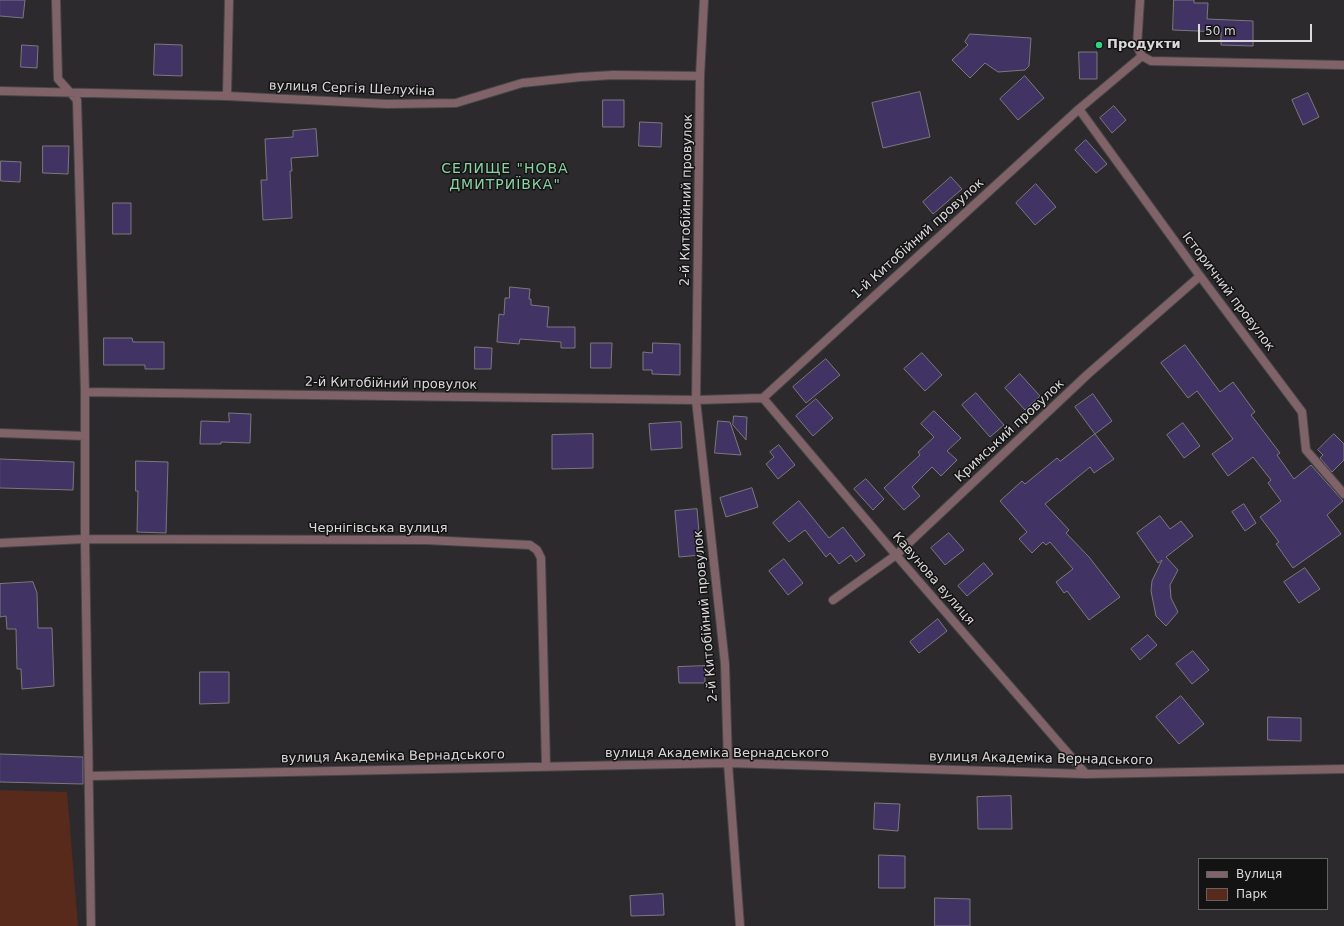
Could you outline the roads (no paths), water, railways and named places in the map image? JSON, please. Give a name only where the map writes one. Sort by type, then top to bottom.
[{"type":"street","points":[[56,0],[58,79],[77,100],[85,392],[85,539],[90,776],[91,926]]},
{"type":"street","points":[[227,96],[229,0]]},
{"type":"street","name":"2-й Китобійний провулок","points":[[704,0],[700,76],[696,400],[725,664],[728,763],[740,926]]},
{"type":"street","points":[[1140,0],[1138,46],[1142,56],[1151,62],[1344,65]]},
{"type":"street","name":"1-й Китобійний провулок","points":[[763,398],[1079,109],[1142,56]]},
{"type":"street","name":"вулиця Сергія Шелухіна","points":[[0,91],[69,91],[227,96],[387,104],[456,104],[522,83],[587,76],[700,76]]},
{"type":"street","name":"Історичний провулок","points":[[1079,109],[1200,276],[1302,412],[1306,450],[1344,494]]},
{"type":"street","name":"Кримський провулок","points":[[833,600],[896,554],[1088,374],[1200,276]]},
{"type":"street","name":"2-й Китобійний провулок","points":[[85,392],[696,400]]},
{"type":"street","points":[[696,400],[763,398]]},
{"type":"street","name":"Кавунова вулиця","points":[[763,398],[1086,774]]},
{"type":"street","points":[[0,433],[85,436]]},
{"type":"street","name":"Чернігівська вулиця","points":[[0,543],[85,539],[426,540],[530,545],[537,550],[541,558],[546,766]]},
{"type":"street","name":"вулиця Академіка Вернадського","points":[[90,776],[728,763],[1086,774],[1344,769]]},
{"type":"place","name":"Продукти","points":[[1099,45]]},
{"type":"district","name":"СЕЛИЩЕ \"НОВА ДМИТРИЇВКА\"","points":[[505,178]]}]
